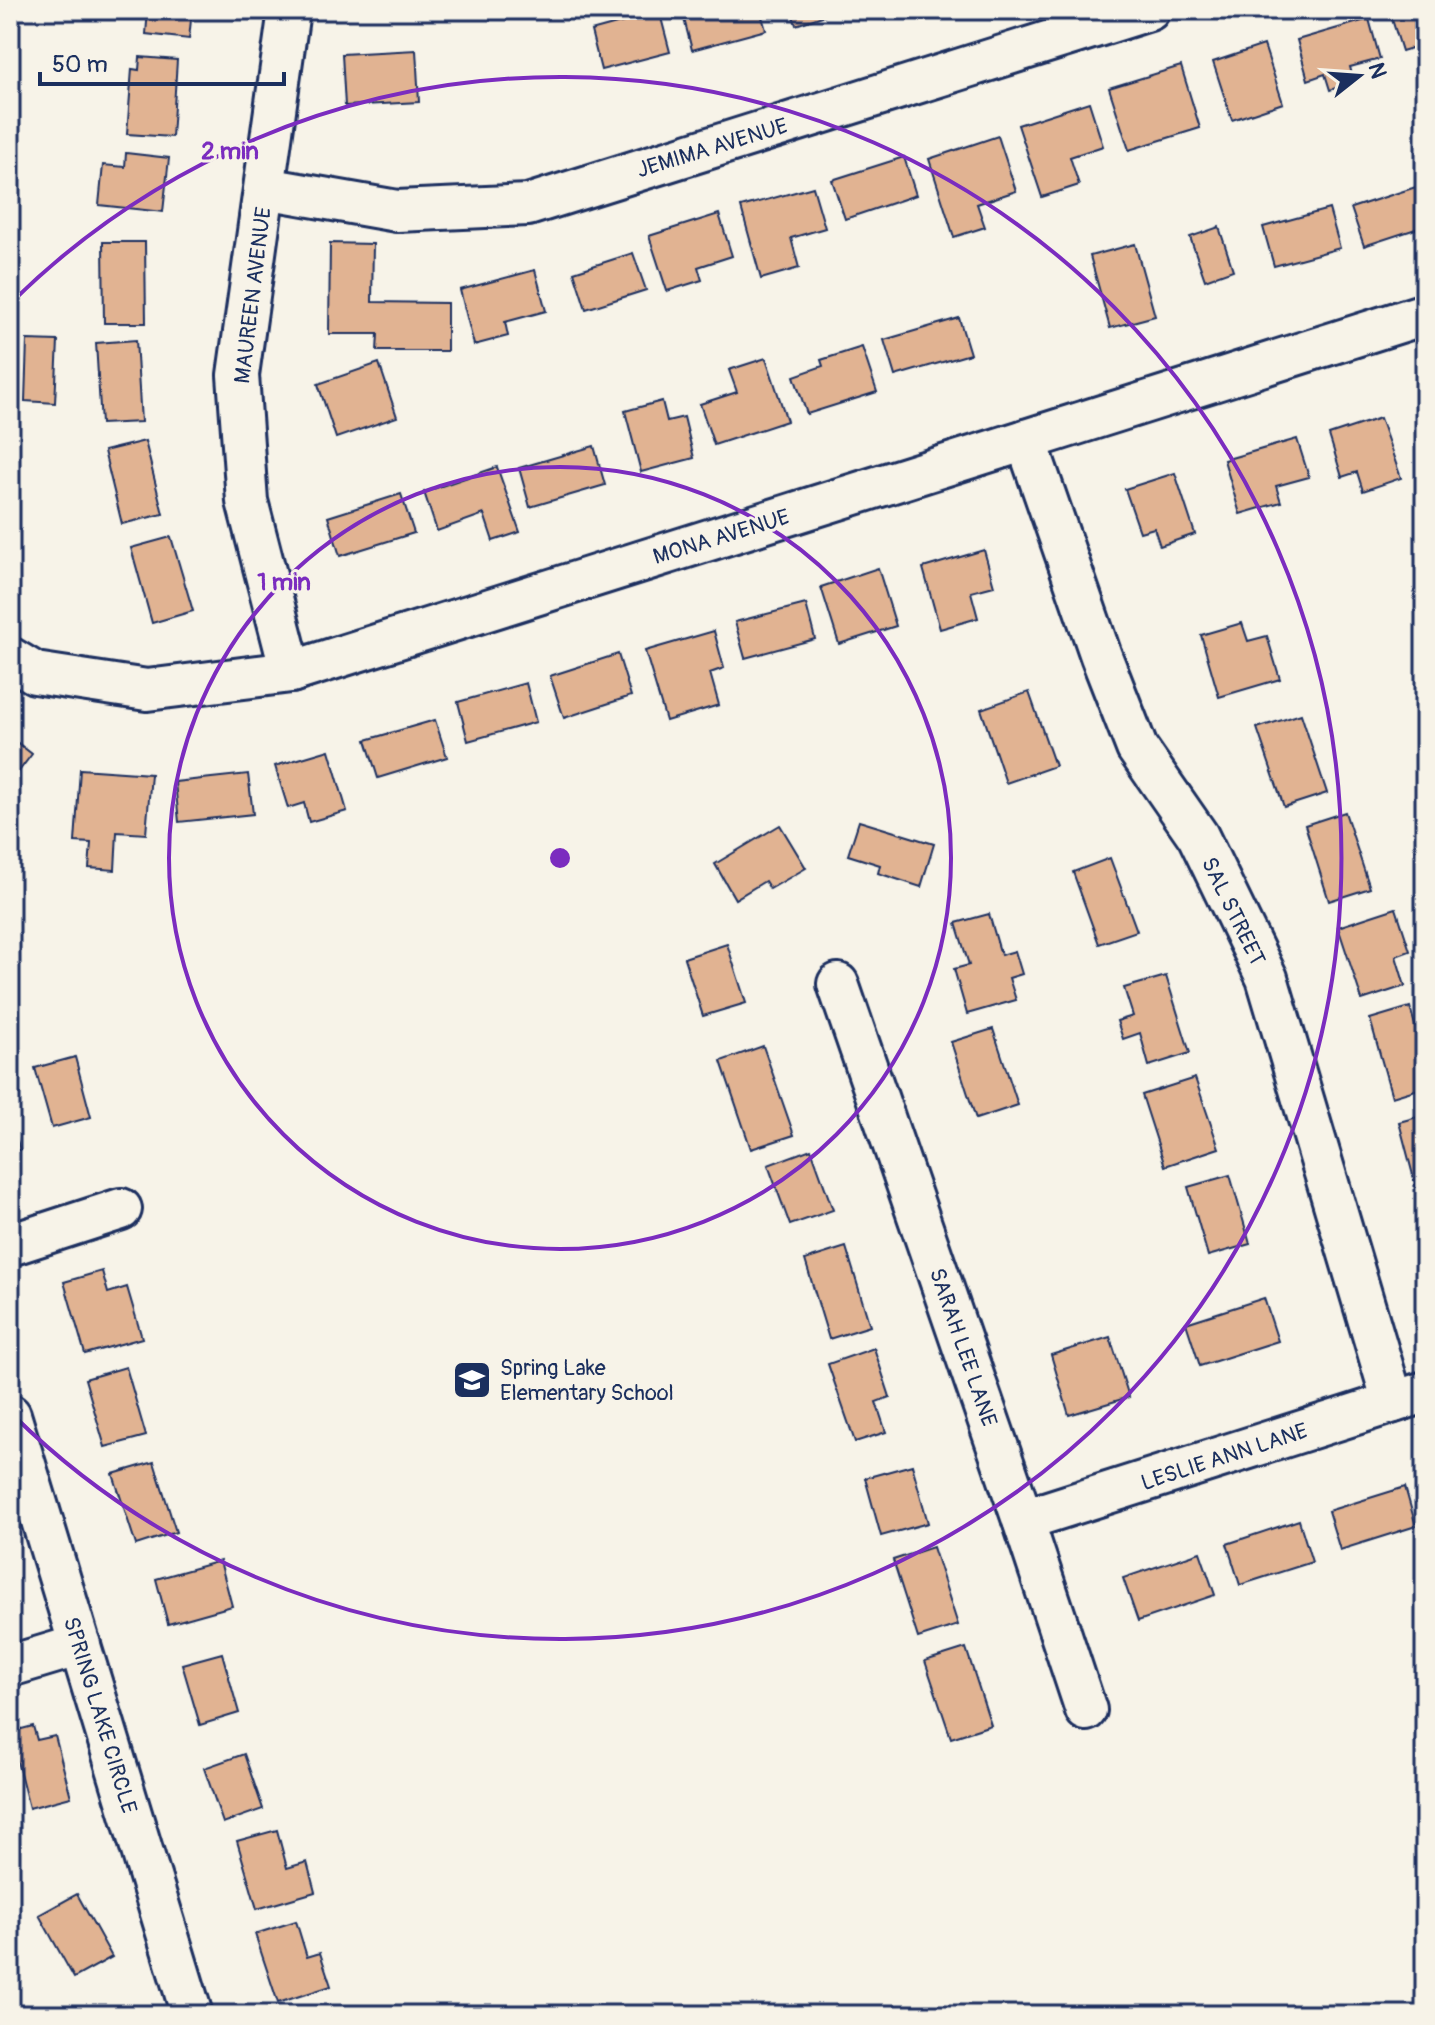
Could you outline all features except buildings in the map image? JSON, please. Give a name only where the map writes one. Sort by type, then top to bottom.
[{"type":"street","name":"MAUREEN AVENUE","points":[[289,10],[238,375],[247,501],[291,672]]},
{"type":"street","name":"JEMIMA AVENUE","points":[[265,188],[397,211],[528,205],[1149,10]]},
{"type":"street","name":"MONA AVENUE","points":[[10,658],[35,673],[147,690],[291,672],[1425,314]]},
{"type":"street","name":"SAL STREET","points":[[1026,440],[1101,656],[1137,748],[1198,836],[1267,978],[1409,1397]]},
{"type":"street","name":"SARAH LEE LANE","points":[[838,984],[1086,1710]]},
{"type":"street","points":[[10,1245],[121,1209]]},
{"type":"street","name":"LESLIE ANN LANE","points":[[1023,1520],[1409,1397]]},
{"type":"street","name":"SPRING LAKE CIRCLE","points":[[10,1415],[192,2015]]},
{"type":"street","points":[[10,1666],[80,1645]]},
{"type":"place","name":"Spring Lake Elementary School","points":[[472,1380]]}]
